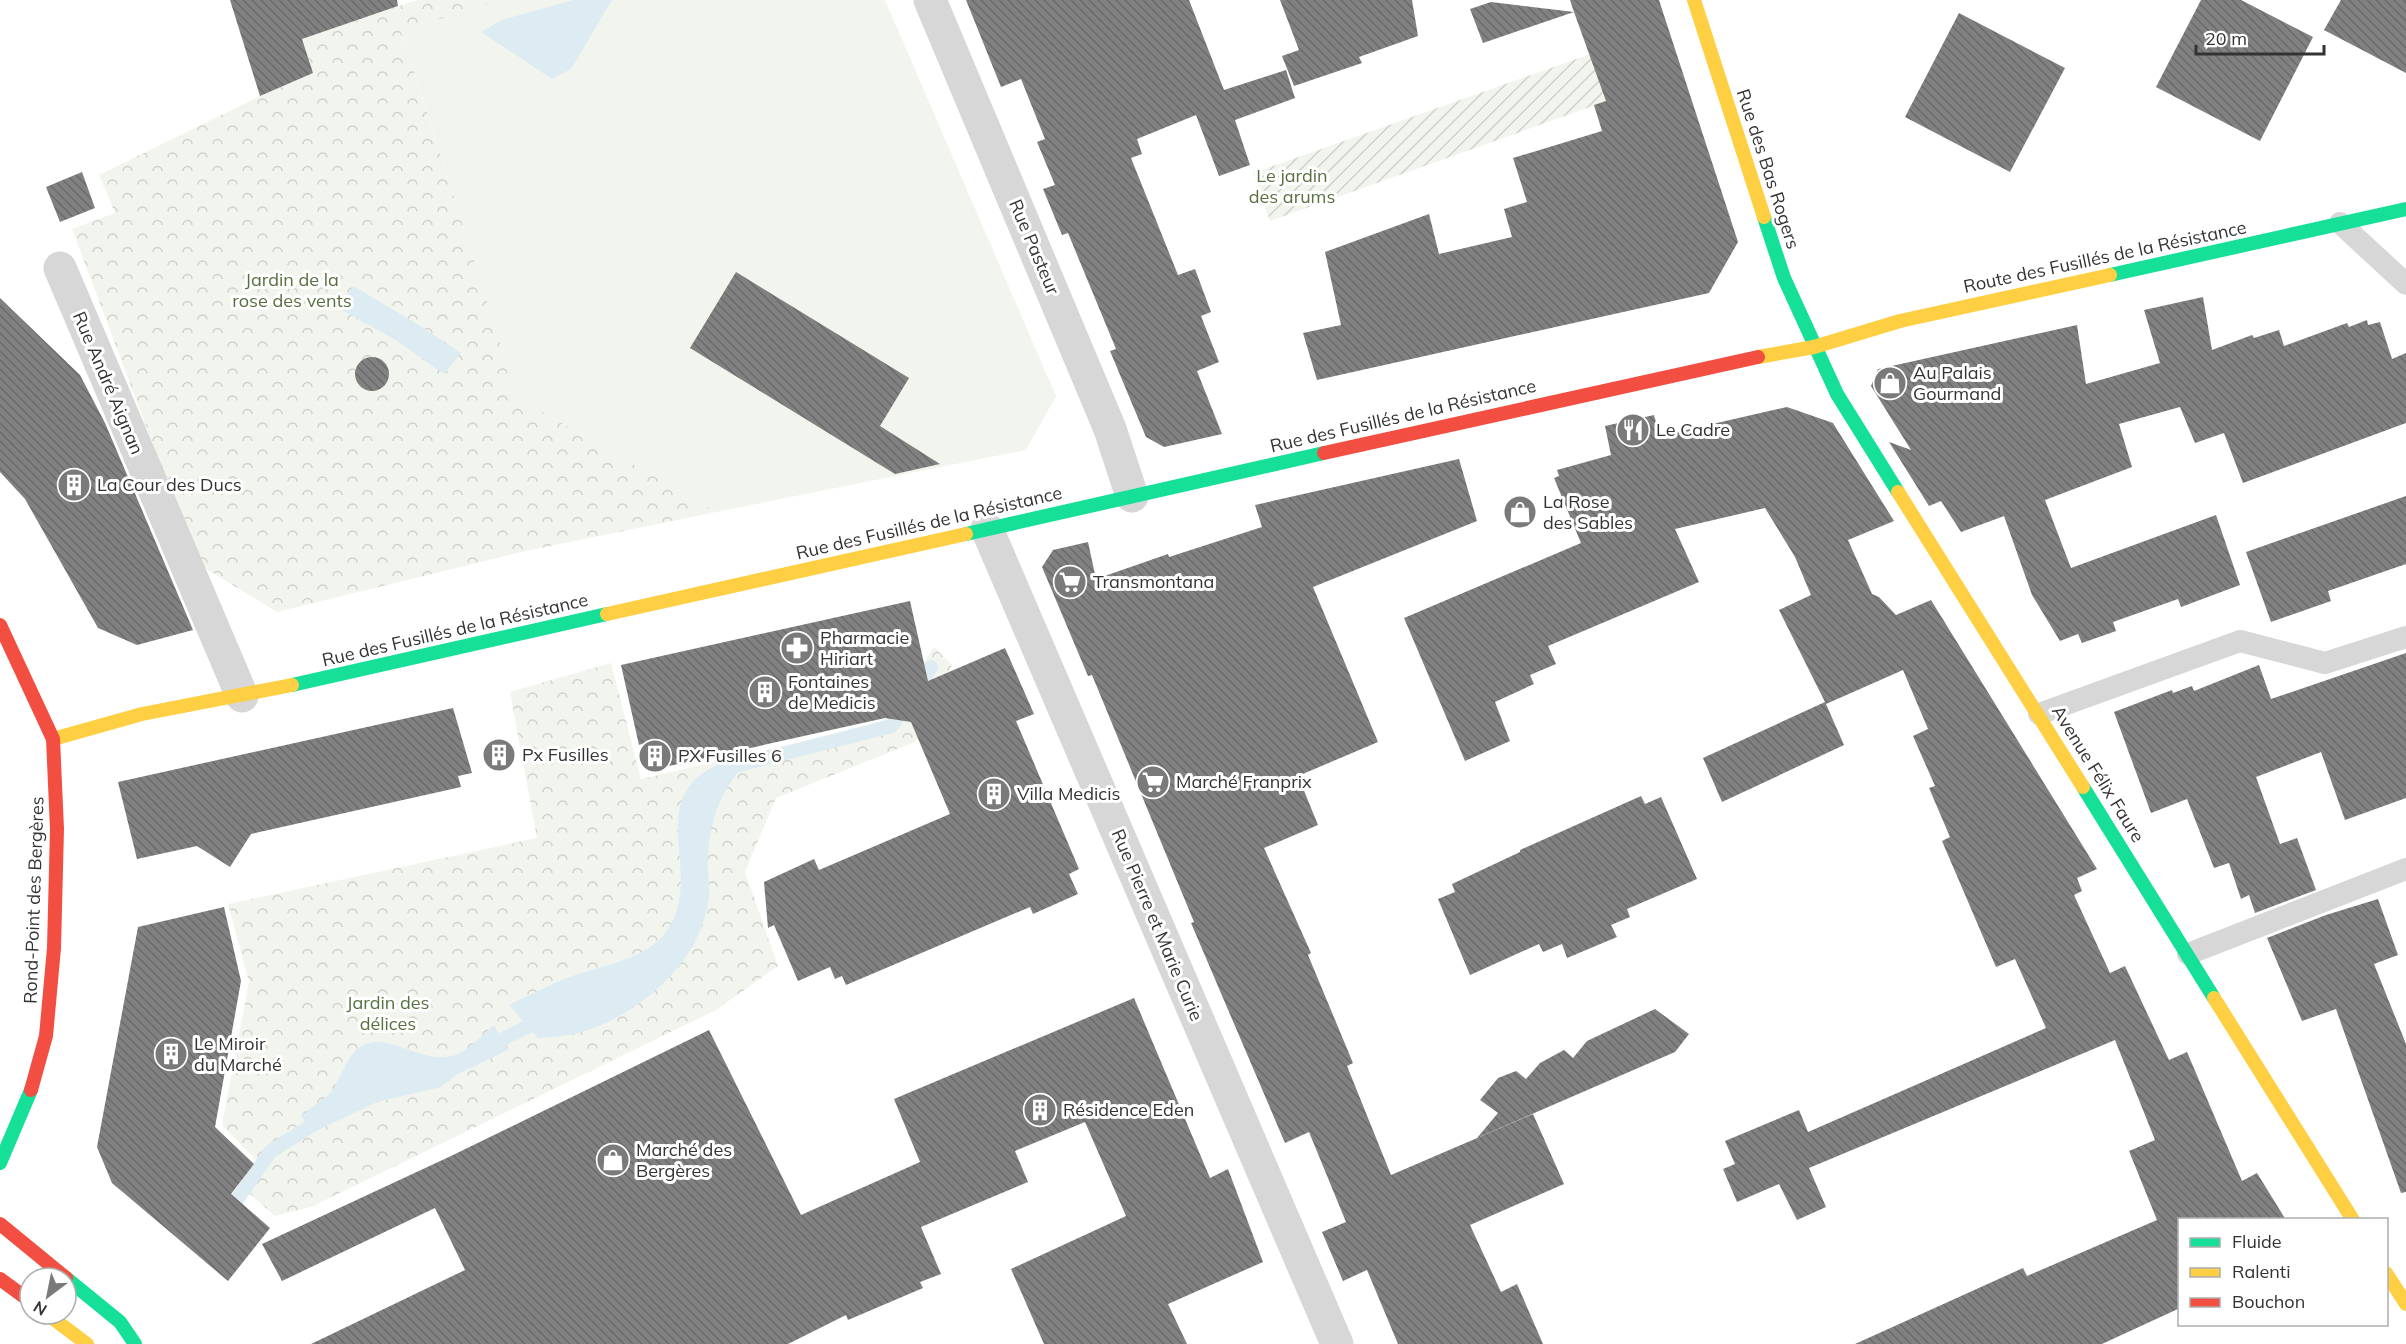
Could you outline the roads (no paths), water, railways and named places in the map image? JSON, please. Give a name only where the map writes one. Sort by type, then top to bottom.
[{"type":"main road","name":"Rue des Bas Rogers","points":[[1694,0],[1784,278],[1814,347]]},
{"type":"main road","name":"Route des Fusillés de la Résistance","points":[[1814,347],[1900,321],[2406,209]]},
{"type":"main road","name":"Rue des Fusillés de la Résistance","points":[[53,739],[142,714],[242,696],[1727,362],[1814,347]]},
{"type":"main road","name":"Avenue Félix Faure","points":[[1814,347],[1837,394],[2352,1218]]},
{"type":"main road","name":"Rond-Point des Bergères","points":[[0,625],[53,739],[56,768],[54,948],[46,1036],[31,1090],[0,1163]]},
{"type":"main road","points":[[0,1224],[51,1266]]},
{"type":"main road","points":[[2388,1276],[2406,1304]]},
{"type":"main road","points":[[0,1279],[18,1292]]},
{"type":"main road","points":[[78,1288],[120,1322],[135,1344]]},
{"type":"main road","points":[[63,1326],[87,1344]]},
{"type":"street","name":"Rue Pasteur","points":[[930,0],[1110,429],[1132,496]]},
{"type":"street","name":"Rue André Aignan","points":[[60,268],[242,696]]},
{"type":"street","name":"Rue Pierre et Marie Curie","points":[[987,529],[1337,1344]]},
{"type":"lane","points":[[2340,223],[2406,284]]},
{"type":"lane","points":[[2039,714],[2240,641],[2325,663],[2406,637]]},
{"type":"lane","points":[[2188,954],[2406,869]]},
{"type":"waterway","points":[[917,688],[931,667]]},
{"type":"waterway","points":[[717,776],[738,765],[892,726],[905,706]]},
{"type":"waterway","points":[[485,1048],[543,1019]]},
{"type":"waterway","points":[[227,1214],[271,1151],[324,1118]]},
{"type":"place","name":"Au Palais Gourmand","points":[[1890,383]]},
{"type":"place","name":"Le Cadre","points":[[1633,430]]},
{"type":"place","name":"La Cour des Ducs","points":[[74,485]]},
{"type":"place","name":"La Rose des Sables","points":[[1520,512]]},
{"type":"place","name":"Transmontana","points":[[1070,582]]},
{"type":"place","name":"Pharmacie Hiriart","points":[[797,648]]},
{"type":"place","name":"Fontaines de Medicis","points":[[765,692]]},
{"type":"place","name":"Px Fusilles","points":[[499,755]]},
{"type":"place","name":"PX Fusilles 6","points":[[655,756]]},
{"type":"place","name":"Marché Franprix","points":[[1153,782]]},
{"type":"place","name":"Villa Medicis","points":[[994,794]]},
{"type":"place","name":"Le Miroir du Marché","points":[[171,1054]]},
{"type":"place","name":"Résidence Eden","points":[[1040,1110]]},
{"type":"place","name":"Marché des Bergères","points":[[613,1160]]},
{"type":"park label","name":"Le jardin des arums","points":[[1292,186]]},
{"type":"park label","name":"Jardin de la rose des vents","points":[[292,290]]},
{"type":"park label","name":"Jardin des délices","points":[[388,1013]]}]
